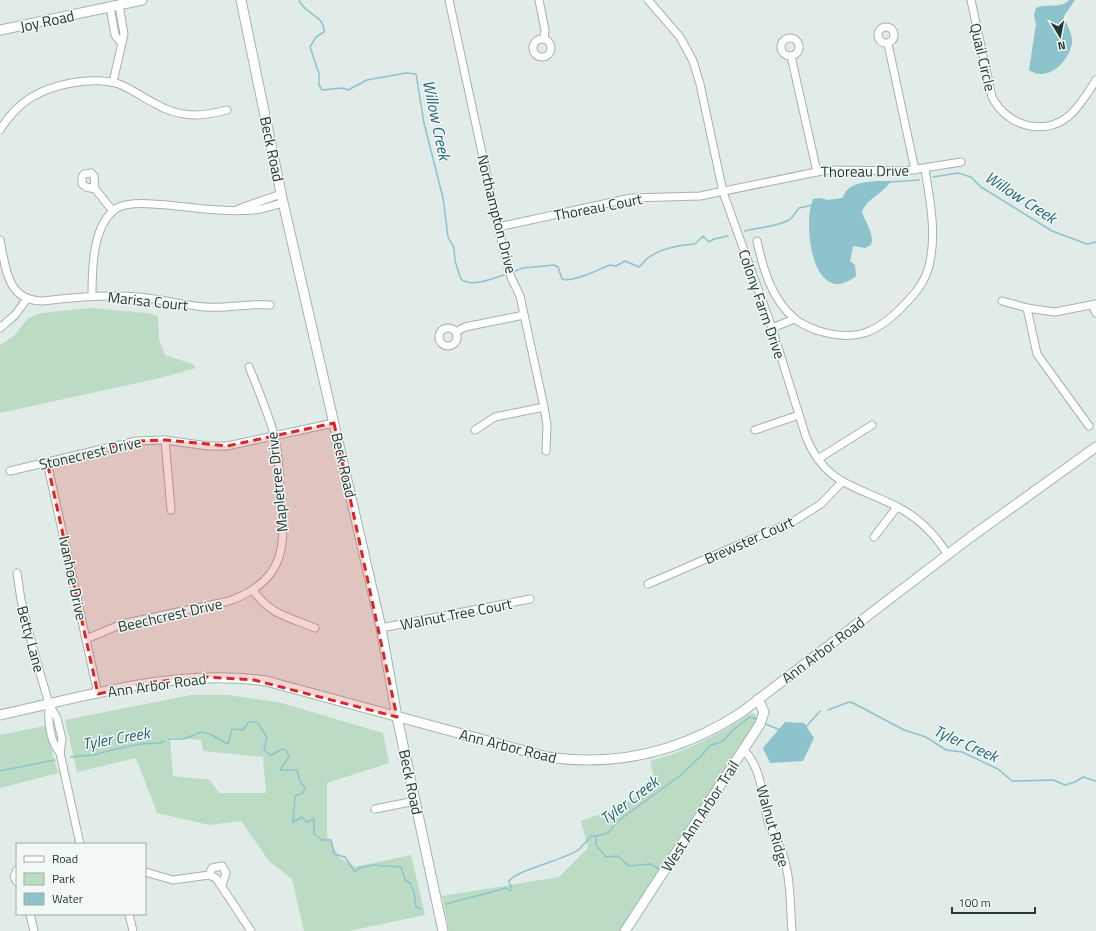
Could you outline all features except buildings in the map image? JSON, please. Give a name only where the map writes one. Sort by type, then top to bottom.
[{"type":"main road","name":"Joy Road","points":[[0,30],[142,0]]},
{"type":"main road","name":"Beck Road","points":[[241,0],[282,198],[381,628],[397,717],[443,931]]},
{"type":"main road","name":"Ann Arbor Road","points":[[0,715],[178,679],[207,677],[240,678],[266,681],[547,757],[563,759],[608,759],[651,753],[693,739],[728,721],[948,555],[1096,447]]},
{"type":"main road","name":"West Ann Arbor Trail","points":[[626,931],[761,721],[764,712],[758,699]]},
{"type":"street","name":"Northampton Drive","points":[[449,0],[498,228],[510,275],[520,296],[524,314],[547,425],[546,450]]},
{"type":"street","points":[[539,0],[545,30],[544,39]]},
{"type":"street","name":"Colony Farm Drive","points":[[648,0],[680,37],[693,61],[700,84],[723,192],[772,328],[808,442],[818,459],[829,472],[842,482],[897,507],[924,525],[948,555]]},
{"type":"street","name":"Quail Circle","points":[[971,0],[992,97],[1000,110],[1015,122],[1036,127],[1058,122],[1072,113],[1096,80]]},
{"type":"street","points":[[113,82],[124,34],[119,5]]},
{"type":"street","points":[[110,7],[115,35],[121,43]]},
{"type":"street","points":[[888,44],[915,170]]},
{"type":"street","points":[[791,56],[816,172]]},
{"type":"street","points":[[0,130],[18,107],[41,91],[86,80],[113,82],[176,113],[199,116],[227,110]]},
{"type":"street","name":"Thoreau Drive","points":[[723,192],[816,172],[848,169],[915,170],[961,162]]},
{"type":"street","points":[[757,241],[769,283],[781,304],[794,319],[810,328],[826,333],[844,336],[859,335],[872,331],[885,324],[913,296],[925,277],[931,255],[932,220],[925,169]]},
{"type":"street","points":[[95,189],[113,211]]},
{"type":"street","name":"Thoreau Court","points":[[498,228],[631,198],[651,196],[689,198],[723,192]]},
{"type":"street","points":[[92,296],[92,263],[95,248],[102,230],[113,211],[124,205],[133,204],[236,210],[282,198]]},
{"type":"street","points":[[0,240],[11,285],[17,292],[27,299],[15,315],[0,328]]},
{"type":"street","name":"Marisa Court","points":[[27,299],[43,301],[92,296],[137,297],[217,308],[256,304],[270,305]]},
{"type":"street","points":[[1002,301],[1027,308],[1054,312],[1094,304],[1096,313]]},
{"type":"street","points":[[1027,308],[1037,354],[1089,426]]},
{"type":"street","points":[[456,332],[465,327],[524,314]]},
{"type":"street","points":[[772,328],[794,319]]},
{"type":"street","name":"Mapletree Drive","points":[[249,367],[275,436],[284,526],[280,554],[274,568],[264,581],[253,590]]},
{"type":"street","points":[[475,430],[495,417],[544,407]]},
{"type":"street","points":[[755,430],[799,415]]},
{"type":"street","name":"Stonecrest Drive","points":[[10,471],[125,443],[147,440],[165,440],[221,446],[275,436],[334,422]]},
{"type":"street","points":[[818,459],[872,425]]},
{"type":"street","points":[[165,440],[171,510]]},
{"type":"street","name":"Ivanhoe Drive","points":[[47,462],[98,694]]},
{"type":"street","name":"Brewster Court","points":[[648,584],[794,521],[821,504],[842,482]]},
{"type":"street","points":[[874,537],[897,507]]},
{"type":"street","name":"Betty Lane","points":[[16,573],[27,628],[49,704],[48,720],[55,747],[60,753],[80,843]]},
{"type":"street","points":[[253,590],[261,602],[269,608],[315,628]]},
{"type":"street","name":"Beechcrest Drive","points":[[86,639],[122,624],[230,601],[253,590]]},
{"type":"street","name":"Walnut Tree Court","points":[[381,628],[530,599]]},
{"type":"street","name":"Walnut Ridge","points":[[743,750],[752,757],[757,770],[769,823],[783,855],[790,894],[792,931]]},
{"type":"street","points":[[375,809],[415,801]]},
{"type":"street","points":[[209,875],[214,867],[220,866],[224,868],[226,875],[222,885]]},
{"type":"street","points":[[146,872],[173,880],[209,875],[216,878],[252,931]]},
{"type":"street","points":[[30,915],[34,931]]},
{"type":"street","points":[[129,915],[133,931]]},
{"type":"highlighted area","points":[[334,423],[397,717],[254,680],[207,677],[154,682],[98,694],[47,462],[136,441],[165,440],[227,446]]},
{"type":"green space","points":[[90,308],[147,313],[158,316],[159,339],[165,355],[193,364],[196,368],[160,378],[0,413],[0,345],[14,336],[28,318],[42,313]]},
{"type":"green space","points":[[191,695],[227,695],[278,702],[383,733],[389,763],[327,783],[327,836],[340,858],[355,867],[411,855],[425,915],[349,931],[304,931],[292,879],[269,861],[241,821],[209,825],[157,813],[136,758],[77,772],[65,720]],"holes":[[[170,737],[201,740],[203,751],[263,757],[266,793],[219,793],[210,780],[173,776]]]},
{"type":"green space","points":[[751,713],[756,715],[758,719],[620,931],[449,931],[442,896],[559,877],[588,848],[581,821],[614,809],[656,785],[650,761],[702,742]]},
{"type":"green space","points":[[45,726],[58,773],[0,788],[0,735]]},
{"type":"water","points":[[1069,0],[1075,0],[1064,16],[1072,39],[1067,57],[1050,72],[1043,74],[1029,70],[1036,24],[1034,15],[1036,8],[1058,5],[1066,3]]},
{"type":"water","points":[[891,181],[884,189],[871,199],[864,207],[862,212],[871,232],[872,241],[871,245],[865,248],[853,246],[850,261],[855,265],[856,276],[841,284],[830,282],[821,273],[814,260],[810,244],[810,211],[813,199],[820,198],[828,200],[842,198],[847,190],[856,184]]},
{"type":"water","points":[[785,722],[804,723],[814,738],[803,761],[770,763],[763,748]]},
{"type":"waterway","name":"Willow Creek","points":[[299,0],[305,9],[318,18],[323,26],[324,32],[316,37],[310,47],[319,74],[319,85],[322,90],[342,88],[348,90],[367,80],[406,73],[416,74],[424,123],[443,198],[448,237],[454,248],[455,261],[461,279],[470,283],[488,280],[504,275]]},
{"type":"waterway","name":"Willow Creek","points":[[933,177],[958,173],[971,177],[981,187],[1052,231],[1087,244],[1096,242]]},
{"type":"waterway","name":"Willow Creek","points":[[890,182],[919,180]]},
{"type":"waterway","name":"Willow Creek","points":[[745,231],[785,222],[792,218],[799,208],[813,205]]},
{"type":"waterway","name":"Willow Creek","points":[[515,271],[523,268],[554,265],[558,267],[562,279],[567,280],[586,275],[610,265],[616,266],[625,261],[639,267],[647,259],[665,249],[695,244],[703,236],[709,242],[714,239],[728,236]]},
{"type":"waterway","name":"Tyler Creek","points":[[828,710],[849,702],[853,703],[904,730],[926,737],[946,750],[962,752],[998,769],[1012,781],[1053,780],[1065,785],[1075,782],[1083,777],[1096,781]]},
{"type":"waterway","name":"Tyler Creek","points":[[805,728],[820,711]]},
{"type":"waterway","name":"Tyler Creek","points":[[446,904],[506,888],[510,891],[512,889],[509,882],[512,878],[528,870],[572,854],[578,850],[591,836],[608,833],[618,821],[681,775],[703,754],[709,746],[723,741],[733,730],[750,717],[759,720]]},
{"type":"waterway","name":"Tyler Creek","points":[[169,739],[184,739],[201,732],[210,734],[228,744],[232,729],[243,730],[249,722],[257,722],[267,737],[264,750],[271,755],[283,749],[286,750],[289,757],[280,770],[297,770],[300,782],[305,788],[303,793],[295,796],[293,822],[302,817],[306,822],[314,819],[314,834],[322,840],[331,840],[334,854],[345,857],[355,872],[359,868],[373,865],[401,867],[405,880],[410,883],[414,892],[416,907],[421,909]]},
{"type":"waterway","name":"Tyler Creek","points":[[763,723],[780,730]]},
{"type":"waterway","name":"Tyler Creek","points":[[71,757],[93,755],[140,744],[160,743],[164,741]]},
{"type":"waterway","name":"Tyler Creek","points":[[0,771],[55,760]]},
{"type":"waterway","points":[[596,837],[596,845],[606,857],[618,856],[629,866],[651,864],[659,869]]}]
